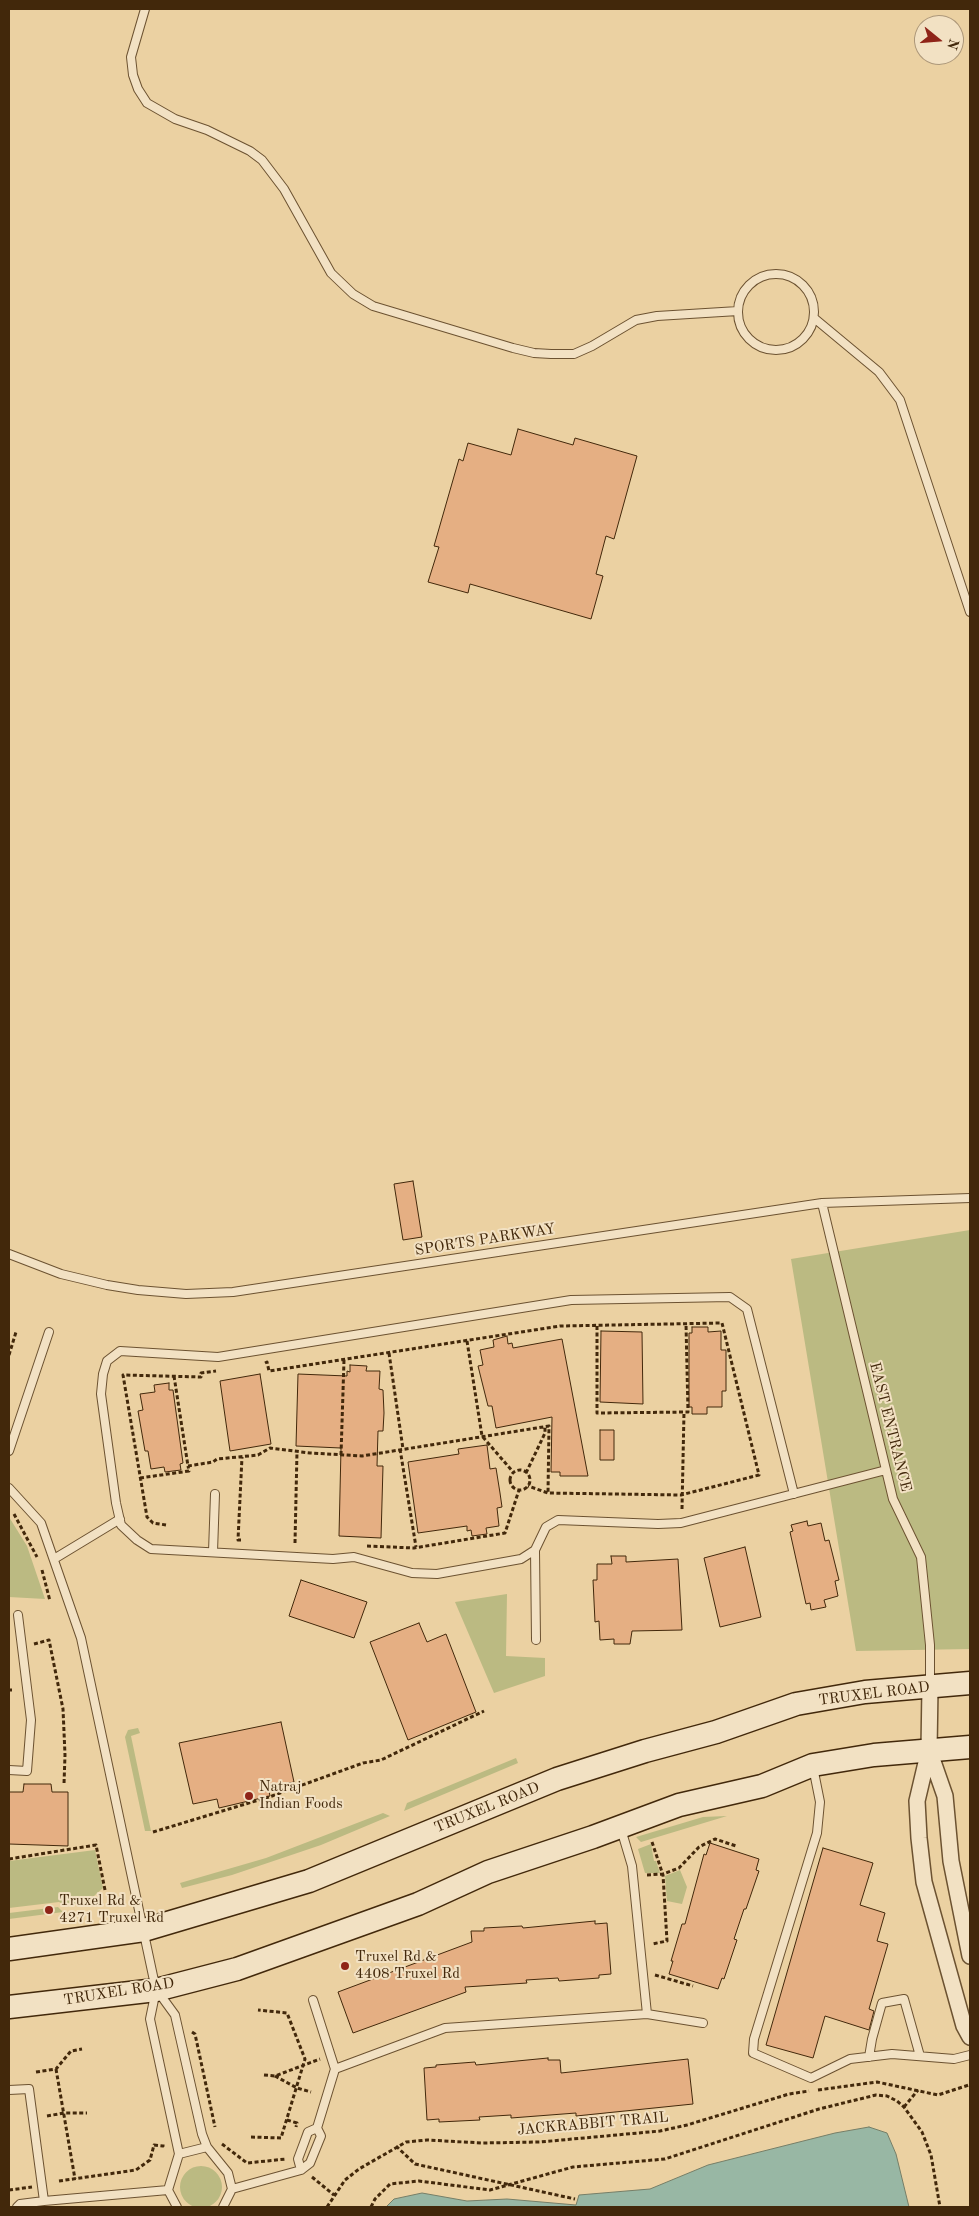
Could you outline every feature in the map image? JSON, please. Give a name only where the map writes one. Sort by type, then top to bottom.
[{"type":"main road","name":"TRUXEL ROAD","points":[[9,1950],[144,1930],[309,1881],[557,1779],[645,1751],[716,1732],[796,1704],[865,1692],[970,1684]]},
{"type":"main road","name":"TRUXEL ROAD","points":[[9,2007],[156,1990],[237,1969],[418,1904],[488,1872],[679,1805],[762,1786],[813,1765],[874,1755],[970,1747]]},
{"type":"street","points":[[930,1687],[929,1750],[917,1801],[924,1882],[964,2026],[970,2037]]},
{"type":"street","points":[[929,1750],[945,1796],[951,1861],[970,1956]]},
{"type":"lane","points":[[145,9],[131,57],[133,75],[138,89],[147,104],[175,119],[207,130],[250,151],[262,160],[284,189],[331,273],[353,294],[373,306],[513,348],[534,353],[551,354],[574,354],[592,346],[619,329],[643,319],[657,316],[738,311]]},
{"type":"lane","points":[[768,275],[786,275],[797,280],[806,288],[814,307],[814,318],[809,331],[795,346],[780,350],[768,350],[755,344],[746,336],[740,324],[738,311],[742,296],[754,282],[768,275]]},
{"type":"lane","points":[[814,318],[879,372],[900,400],[970,612]]},
{"type":"lane","name":"SPORTS PARKWAY","points":[[9,1254],[61,1274],[115,1286],[186,1294],[233,1292],[822,1203],[970,1198]]},
{"type":"lane","name":"EAST ENTRANCE","points":[[822,1203],[893,1499],[921,1557],[930,1645],[930,1687]]},
{"type":"lane","points":[[794,1494],[747,1309],[730,1298],[571,1300],[218,1357],[120,1351],[107,1361],[102,1374],[101,1394],[121,1525],[137,1540],[151,1549],[333,1559],[354,1557],[412,1574],[437,1574],[521,1559],[534,1550],[546,1527],[558,1520],[658,1524],[681,1523],[794,1494],[886,1470]]},
{"type":"lane","points":[[9,1451],[49,1332]]},
{"type":"lane","points":[[9,1488],[41,1523],[81,1638],[156,1990],[150,2019],[179,2154],[168,2190],[177,2207]]},
{"type":"lane","points":[[213,1552],[215,1494]]},
{"type":"lane","points":[[54,1559],[120,1519]]},
{"type":"lane","points":[[534,1550],[536,1640]]},
{"type":"lane","points":[[9,1770],[27,1771],[31,1720],[18,1614]]},
{"type":"lane","points":[[813,1765],[820,1802],[816,1833],[754,2039],[753,2053],[811,2078],[850,2060],[869,2057],[892,2054],[954,2059],[970,2055]]},
{"type":"lane","points":[[620,1827],[632,1866],[647,2014]]},
{"type":"lane","points":[[156,1990],[175,2014],[202,2134],[207,2147],[228,2172],[232,2189],[223,2207]]},
{"type":"lane","points":[[869,2057],[882,2003],[904,1999],[920,2056]]},
{"type":"lane","points":[[232,2189],[301,2170],[310,2163],[317,2148],[320,2136],[317,2128],[334,2069],[313,2000]]},
{"type":"lane","points":[[334,2069],[445,2028],[647,2014],[703,2023]]},
{"type":"lane","points":[[9,2090],[29,2089],[44,2200]]},
{"type":"lane","points":[[301,2170],[298,2159],[308,2132],[317,2128]]},
{"type":"lane","points":[[179,2154],[207,2147]]},
{"type":"lane","points":[[17,2207],[20,2204],[44,2200],[168,2190]]},
{"type":"path","points":[[258,1364],[267,1362],[269,1371],[560,1326],[722,1323],[759,1475],[682,1495],[548,1493],[528,1486]]},
{"type":"path","points":[[597,1326],[597,1413],[688,1412],[686,1324]]},
{"type":"path","points":[[9,1355],[16,1332]]},
{"type":"path","points":[[467,1341],[482,1436],[514,1473]]},
{"type":"path","points":[[389,1353],[416,1547]]},
{"type":"path","points":[[341,1455],[344,1360]]},
{"type":"path","points":[[166,1525],[153,1523],[147,1517],[123,1375],[201,1377],[201,1373],[220,1370]]},
{"type":"path","points":[[140,1478],[189,1471],[174,1376]]},
{"type":"path","points":[[682,1509],[684,1412]]},
{"type":"path","points":[[526,1473],[544,1433],[545,1426]]},
{"type":"path","points":[[188,1466],[213,1462],[217,1459],[258,1455],[270,1448],[362,1456],[549,1426],[548,1493]]},
{"type":"path","points":[[295,1543],[297,1451]]},
{"type":"path","points":[[242,1458],[238,1540],[248,1541]]},
{"type":"path","points":[[522,1471],[530,1479],[528,1486],[518,1490],[511,1484],[511,1477],[514,1473],[522,1471]]},
{"type":"path","points":[[358,1546],[416,1547],[505,1533],[518,1490]]},
{"type":"path","points":[[11,1510],[34,1550],[50,1600]]},
{"type":"path","points":[[285,1542],[304,1543]]},
{"type":"path","points":[[22,1646],[49,1640],[63,1709],[64,1784]]},
{"type":"path","points":[[153,1832],[287,1791],[363,1763],[381,1760],[484,1712]]},
{"type":"path","points":[[647,1875],[663,1874],[679,1868],[699,1847],[715,1839],[736,1846]]},
{"type":"path","points":[[652,1842],[663,1874],[667,1941],[654,1942],[652,1948]]},
{"type":"path","points":[[9,1859],[96,1845],[105,1890]]},
{"type":"path","points":[[654,1966],[654,1982]]},
{"type":"path","points":[[654,1975],[693,1986]]},
{"type":"path","points":[[252,2136],[281,2138],[305,2059],[287,2013],[258,2010]]},
{"type":"path","points":[[189,2030],[196,2034],[215,2128]]},
{"type":"path","points":[[36,2072],[56,2069],[72,2051],[82,2049]]},
{"type":"path","points":[[275,2076],[321,2059]]},
{"type":"path","points":[[56,2069],[75,2179]]},
{"type":"path","points":[[264,2075],[275,2076],[297,2088],[311,2092]]},
{"type":"path","name":"JACKRABBIT TRAIL","points":[[327,2207],[345,2180],[359,2169],[396,2146],[416,2140],[482,2143],[540,2142],[632,2134],[687,2125],[789,2094],[877,2082],[938,2096],[969,2085]]},
{"type":"path","points":[[904,2107],[918,2090]]},
{"type":"path","points":[[371,2207],[375,2199],[390,2184],[419,2181],[490,2190],[573,2167],[665,2159],[818,2110],[876,2095],[887,2096],[904,2107],[922,2132],[931,2156],[940,2207]]},
{"type":"path","points":[[47,2116],[64,2113],[87,2113]]},
{"type":"path","points":[[288,2120],[297,2123],[295,2132]]},
{"type":"path","points":[[59,2181],[136,2170],[150,2160],[154,2145],[164,2146],[162,2137]]},
{"type":"path","points":[[219,2142],[246,2163],[286,2159],[288,2156]]},
{"type":"path","points":[[396,2146],[415,2164],[575,2200]]},
{"type":"path","points":[[316,2179],[334,2195]]},
{"type":"path","points":[[9,2190],[42,2185]]},
{"type":"shaded area","points":[[970,1230],[970,1649],[856,1651],[791,1259]]},
{"type":"shaded area","points":[[9,1517],[27,1546],[45,1599],[9,1597]]},
{"type":"shaded area","points":[[507,1594],[506,1656],[545,1658],[545,1676],[494,1693],[455,1602]]},
{"type":"shaded area","points":[[138,1728],[140,1733],[131,1736],[151,1831],[145,1831],[125,1737],[128,1730]]},
{"type":"shaded area","points":[[516,1758],[518,1763],[404,1811],[407,1803]]},
{"type":"shaded area","points":[[383,1813],[390,1816],[321,1845],[232,1875],[182,1888],[180,1883],[266,1858]]},
{"type":"shaded area","points":[[727,1816],[641,1842],[636,1837],[703,1817]]},
{"type":"shaded area","points":[[651,1844],[654,1861],[656,1861],[660,1873],[645,1873],[638,1849]]},
{"type":"shaded area","points":[[95,1850],[103,1888],[94,1896],[80,1898],[76,1904],[65,1905],[59,1902],[9,1908],[9,1861]]},
{"type":"shaded area","points":[[680,1870],[687,1887],[682,1904],[667,1901],[665,1876]]},
{"type":"shaded area","points":[[58,1907],[63,1912],[9,1919],[9,1913]]},
{"type":"shaded area","points":[[869,2127],[887,2133],[896,2154],[909,2207],[386,2207],[394,2199],[422,2193],[467,2201],[507,2199],[576,2205],[579,2195],[650,2189],[708,2165],[835,2133]]},
{"type":"shaded area","points":[[205,2166],[213,2169],[219,2175],[222,2187],[219,2199],[213,2205],[197,2208],[189,2205],[183,2199],[180,2183],[183,2175],[189,2169]]},
{"type":"building","points":[[518,429],[573,445],[575,438],[637,456],[614,539],[606,536],[596,574],[603,576],[591,619],[470,584],[468,593],[428,582],[439,547],[434,546],[459,459],[463,461],[468,443],[511,455]]},
{"type":"building","points":[[413,1181],[422,1237],[403,1240],[394,1184]]},
{"type":"building","points":[[692,1327],[708,1327],[708,1332],[721,1331],[721,1350],[726,1350],[726,1391],[722,1391],[722,1407],[707,1407],[707,1414],[692,1414],[692,1407],[689,1407],[689,1333],[692,1333]]},
{"type":"building","points":[[601,1331],[642,1332],[643,1404],[600,1402]]},
{"type":"building","points":[[507,1336],[508,1344],[512,1343],[513,1348],[562,1339],[588,1476],[560,1476],[560,1472],[551,1472],[552,1417],[496,1428],[492,1406],[488,1406],[478,1366],[483,1365],[480,1350],[494,1347],[493,1340]]},
{"type":"building","points":[[350,1365],[367,1366],[366,1371],[380,1371],[379,1389],[383,1390],[384,1413],[383,1431],[378,1431],[377,1466],[383,1466],[381,1538],[339,1536],[341,1448],[296,1446],[298,1374],[347,1376],[347,1371],[350,1372]]},
{"type":"building","points":[[260,1374],[271,1444],[230,1451],[220,1381]]},
{"type":"building","points":[[169,1383],[169,1390],[173,1390],[183,1463],[180,1464],[181,1470],[165,1472],[164,1467],[151,1469],[148,1451],[145,1451],[138,1411],[143,1410],[140,1394],[155,1392],[154,1385]]},
{"type":"building","points":[[600,1430],[614,1430],[614,1460],[600,1460]]},
{"type":"building","points":[[487,1445],[490,1469],[496,1468],[500,1493],[502,1507],[497,1508],[499,1526],[486,1528],[487,1534],[472,1536],[471,1530],[467,1531],[467,1526],[418,1533],[408,1462],[459,1454],[458,1449]]},
{"type":"building","points":[[807,1521],[808,1526],[821,1523],[825,1541],[829,1540],[839,1580],[835,1581],[838,1596],[824,1600],[826,1607],[811,1610],[810,1603],[806,1604],[790,1532],[793,1531],[791,1525]]},
{"type":"building","points":[[745,1547],[761,1617],[720,1627],[704,1558]]},
{"type":"building","points":[[611,1556],[626,1556],[626,1562],[678,1559],[682,1630],[632,1631],[630,1644],[614,1644],[614,1639],[600,1640],[599,1621],[595,1622],[593,1580],[597,1580],[597,1564],[612,1564]]},
{"type":"building","points":[[301,1580],[367,1602],[354,1638],[289,1616]]},
{"type":"building","points":[[419,1623],[427,1642],[446,1634],[476,1712],[408,1740],[370,1642]]},
{"type":"building","points":[[281,1722],[294,1782],[268,1787],[270,1796],[219,1808],[217,1799],[193,1804],[179,1743]]},
{"type":"building","points":[[24,1784],[51,1784],[52,1792],[68,1792],[68,1846],[9,1844],[9,1792],[23,1792]]},
{"type":"building","points":[[710,1843],[759,1859],[756,1870],[759,1871],[734,1939],[737,1940],[724,1979],[722,1978],[718,1989],[669,1974],[682,1924],[685,1924],[704,1854],[706,1855]]},
{"type":"building","points":[[823,1848],[873,1863],[860,1905],[885,1913],[877,1941],[888,1944],[869,2009],[874,2011],[869,2030],[825,2016],[813,2058],[766,2045]]},
{"type":"building","points":[[595,1921],[595,1924],[607,1923],[611,1974],[599,1975],[599,1978],[559,1981],[558,1978],[526,1980],[527,1983],[465,1987],[466,1992],[353,2033],[338,1992],[472,1942],[471,1931],[484,1931],[484,1928],[522,1926],[523,1928]]},
{"type":"building","points":[[548,2058],[548,2060],[560,2060],[561,2073],[688,2059],[693,2104],[576,2116],[576,2113],[511,2118],[511,2115],[479,2117],[480,2120],[439,2122],[439,2119],[427,2120],[424,2068],[436,2067],[436,2065],[475,2062],[476,2065]]},
{"type":"place","name":"Natraj Indian Foods","points":[[249,1796]]},
{"type":"place","name":"Truxel Rd & 4271 Truxel Rd","points":[[49,1910]]},
{"type":"place","name":"Truxel Rd & 4408 Truxel Rd","points":[[345,1966]]}]
